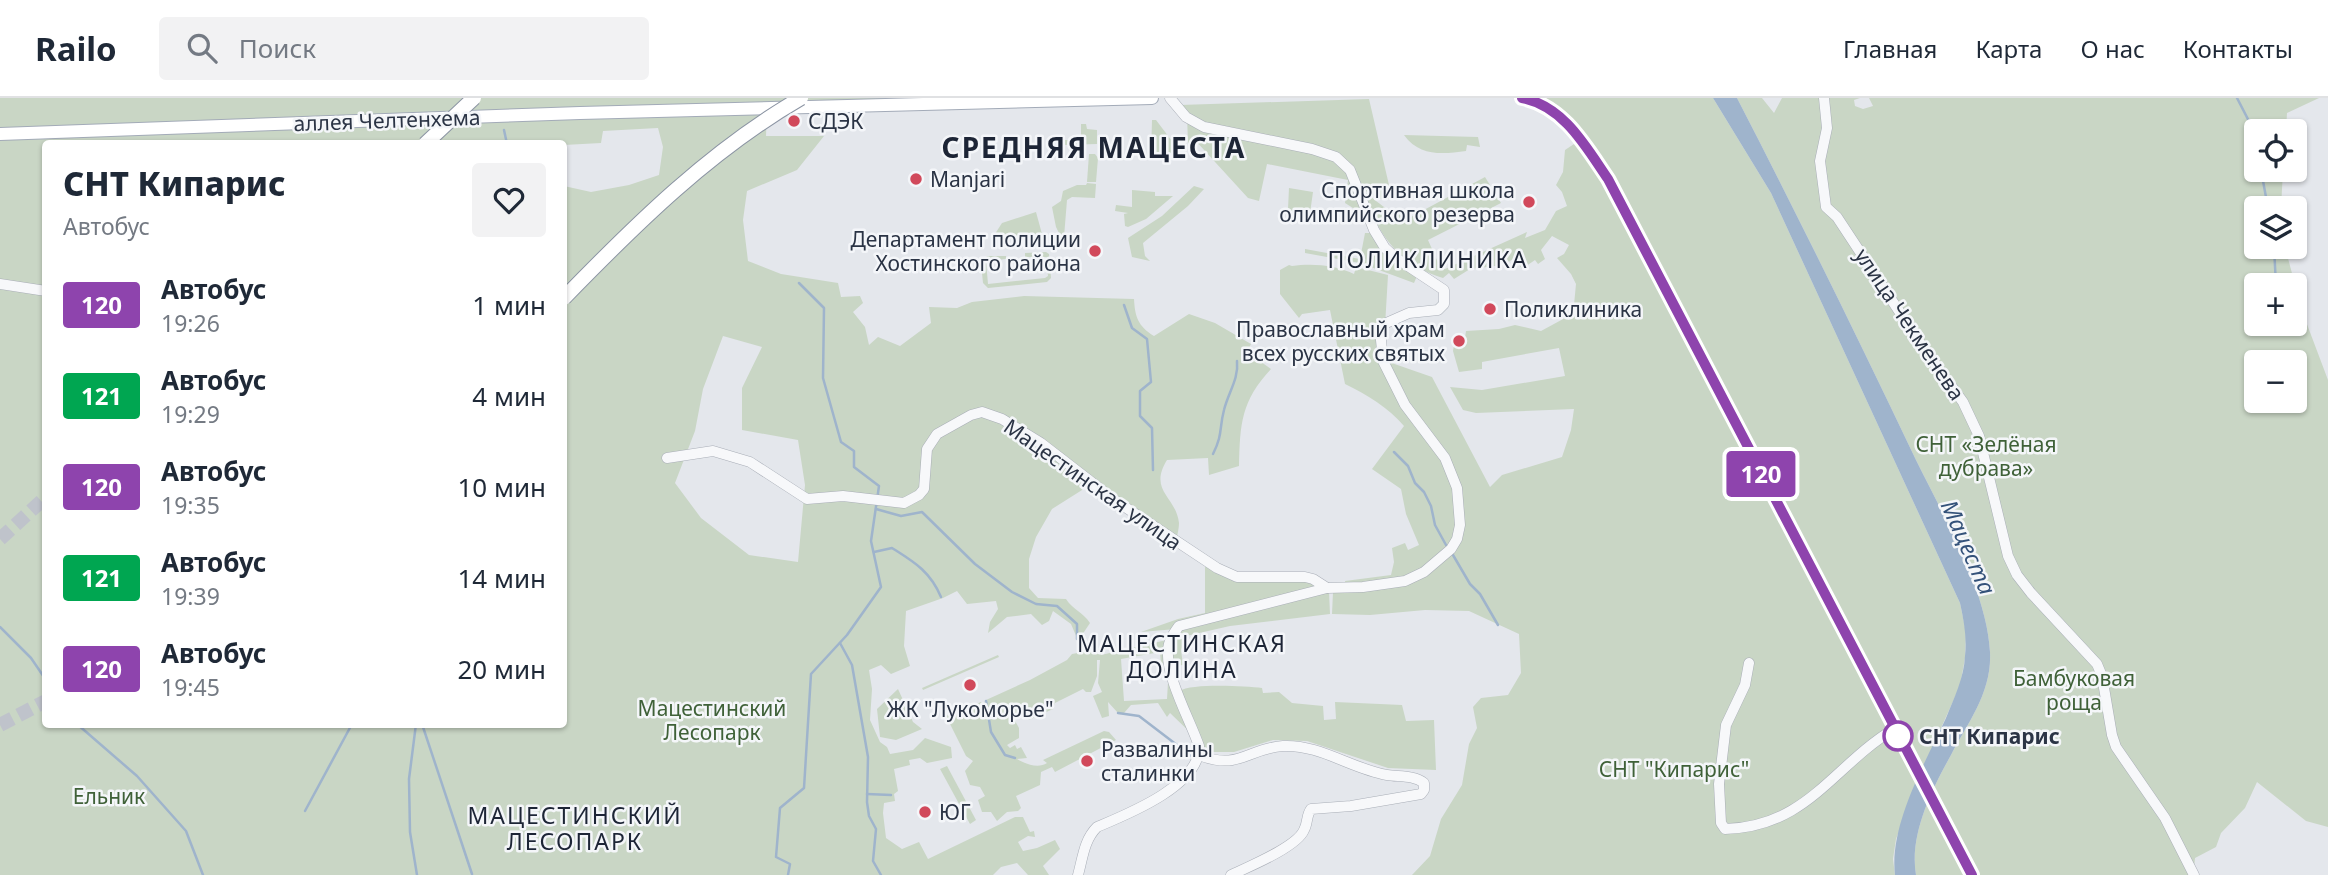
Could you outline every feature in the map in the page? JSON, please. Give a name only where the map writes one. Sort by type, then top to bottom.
[{"type":"highway","points":[[429,140],[474,98]]},
{"type":"highway","points":[[567,295],[644,219],[706,164],[769,116],[801,98]]},
{"type":"main road","name":"аллея Челтенхема","points":[[0,134],[555,114],[1152,98]]},
{"type":"main road","points":[[1522,98],[1532,100],[1560,117],[1608,179],[1972,875]]},
{"type":"street","name":"Мацестинская улица","points":[[1170,98],[1186,117],[1204,127],[1312,149],[1336,157],[1350,170],[1374,230],[1385,248],[1444,290],[1444,304],[1438,310],[1409,313],[1384,324],[1381,340],[1383,360],[1405,405],[1446,458],[1457,488],[1460,525],[1457,539],[1451,549],[1405,581],[1363,587],[1327,588],[1179,626],[1168,649],[1169,666],[1199,746],[1199,755]]},
{"type":"street","name":"улица Чекменева","points":[[1824,98],[1827,128],[1820,161],[1826,207],[1837,217],[1920,343],[1964,402],[1979,436],[2001,531],[2017,575],[2097,664],[2102,676],[2116,747],[2165,818],[2194,875]]},
{"type":"street","points":[[0,285],[42,290]]},
{"type":"street","name":"Мацестинская улица","points":[[667,458],[713,451],[750,463],[807,499],[843,496],[904,503],[919,495],[925,484],[926,449],[937,434],[971,415],[982,412],[1002,419],[1041,443],[1116,501],[1217,569],[1237,577],[1305,577],[1327,588]]},
{"type":"street","points":[[1749,663],[1745,685],[1726,725],[1719,784],[1721,823],[1725,829],[1789,814],[1820,791],[1868,746],[1894,729]]},
{"type":"street","points":[[1079,875],[1085,845],[1097,827],[1156,799],[1190,772],[1199,755],[1208,759],[1234,761],[1270,747],[1300,747],[1385,775],[1416,778],[1423,783],[1424,790],[1421,794],[1351,806],[1311,809],[1305,830],[1300,835],[1271,857],[1231,875]]},
{"type":"green space","name":"Мацестинский Лесопарк","points":[[0,98],[1152,98],[767,108],[766,136],[824,136],[797,170],[747,191],[743,220],[748,261],[781,274],[838,283],[841,297],[860,296],[863,303],[853,312],[865,327],[869,345],[878,337],[900,346],[931,323],[929,307],[957,308],[972,302],[1024,296],[1134,299],[1138,320],[1144,329],[1154,336],[1189,314],[1215,323],[1251,344],[1247,352],[1271,369],[1253,392],[1244,414],[1239,466],[1209,475],[1208,458],[1167,460],[1160,479],[1177,514],[1179,523],[1176,546],[1090,485],[1052,509],[1036,537],[1029,559],[1029,588],[1038,598],[1066,599],[1084,616],[1090,623],[1077,638],[1071,624],[1053,611],[1049,621],[1042,625],[1031,614],[1007,617],[988,633],[990,622],[998,609],[996,601],[967,604],[957,591],[906,611],[904,646],[910,666],[891,674],[881,665],[869,670],[872,689],[870,720],[880,742],[887,747],[890,754],[913,750],[925,738],[951,747],[952,758],[927,763],[920,758],[909,760],[910,765],[894,769],[898,791],[894,794],[895,801],[884,803],[886,838],[902,849],[919,842],[928,859],[1015,817],[1023,817],[1030,832],[1034,831],[1035,837],[1028,836],[1018,842],[1023,851],[1055,840],[1060,849],[1043,866],[1049,875],[1028,875],[1017,863],[1001,867],[993,875],[0,875]],"holes":[[[723,336],[762,347],[742,388],[742,430],[798,440],[805,485],[798,562],[749,555],[701,518],[675,483],[695,431],[703,389]]]},
{"type":"green space","name":"СНТ \"Кипарис\"","points":[[1522,98],[1713,98],[1771,193],[1960,603],[1966,632],[1960,686],[1926,761],[1896,839],[1893,859],[1895,875],[1412,875],[1430,856],[1441,819],[1462,785],[1469,744],[1477,728],[1473,707],[1481,698],[1508,695],[1521,673],[1519,634],[1469,611],[1332,614],[1333,592],[1345,589],[1345,581],[1391,575],[1394,562],[1392,548],[1405,543],[1408,550],[1419,545],[1406,514],[1401,489],[1372,469],[1404,426],[1377,402],[1345,384],[1330,310],[1302,314],[1299,318],[1280,294],[1280,270],[1289,265],[1316,265],[1354,274],[1356,267],[1388,275],[1383,360],[1432,377],[1490,487],[1502,475],[1562,457],[1571,430],[1574,409],[1476,413],[1463,410],[1450,387],[1482,390],[1565,376],[1559,348],[1482,362],[1482,369],[1459,372],[1454,345],[1464,345],[1466,331],[1515,325],[1541,331],[1565,318],[1574,305],[1576,284],[1557,258],[1564,254],[1569,245],[1552,236],[1541,250],[1545,259],[1538,264],[1535,260],[1522,269],[1517,262],[1519,255],[1504,265],[1470,269],[1454,279],[1449,273],[1443,278],[1421,269],[1402,256],[1393,248],[1374,217],[1354,217],[1353,208],[1345,203],[1348,180],[1267,164],[1259,201],[1248,198],[1194,139],[1188,144],[1187,115],[1180,105],[1369,99],[1392,198],[1383,200],[1358,187],[1377,202],[1396,214],[1411,217],[1485,177],[1501,203],[1428,240],[1440,267],[1445,269],[1527,232],[1525,238],[1545,230],[1556,211],[1567,206],[1556,185],[1563,172],[1565,150],[1580,140],[1560,116]]},
{"type":"green space","points":[[1737,98],[1762,98],[1774,113],[1782,98],[1860,98],[1854,100],[1855,106],[1863,109],[1873,106],[1869,98],[2319,98],[2287,113],[2287,119],[2244,119],[2244,182],[2282,182],[2282,196],[2244,196],[2244,259],[2288,259],[2292,273],[2244,273],[2244,336],[2307,336],[2307,324],[2328,380],[2328,827],[2306,821],[2257,782],[2245,808],[2221,833],[2216,847],[2195,858],[2194,868],[2198,875],[1916,875],[1916,844],[1924,813],[1937,782],[1978,706],[1987,680],[1990,652],[1987,628],[1962,554]]},
{"type":"green space","points":[[1152,120],[1156,120],[1178,149],[1179,159],[1163,157],[1162,160],[1151,157]]},
{"type":"green space","points":[[1081,124],[1086,124],[1087,129],[1097,130],[1097,144],[1063,145],[1063,140],[1081,140]]},
{"type":"green space","points":[[1404,135],[1478,137],[1480,147],[1467,145],[1466,151],[1449,153],[1425,151]]},
{"type":"green space","points":[[1089,154],[1095,154],[1098,158],[1096,182],[1087,182]]},
{"type":"green space","points":[[1087,183],[1096,184],[1095,198],[1072,197],[1067,200],[1064,237],[1061,237],[1052,207],[1061,201],[1063,191]]},
{"type":"green space","points":[[1194,186],[1204,189],[1188,206],[1143,243],[1145,256],[1150,261],[1132,257],[1128,238],[1162,216]]},
{"type":"green space","points":[[1289,188],[1313,192],[1309,220],[1298,218],[1288,209]]},
{"type":"green space","points":[[1132,190],[1155,192],[1155,196],[1173,196],[1146,219],[1128,227],[1125,226],[1124,214],[1128,213],[1115,211],[1116,205],[1132,207]]},
{"type":"green space","points":[[1036,212],[1042,234],[993,237],[1002,223]]},
{"type":"green space","points":[[1365,233],[1372,233],[1417,276],[1414,283],[1360,263],[1305,253],[1305,249],[1360,259]]},
{"type":"green space","points":[[1025,253],[1049,254],[1051,278],[1047,282],[988,288],[983,283],[981,263],[987,256],[1006,256],[1006,259],[986,261],[988,284],[1045,278],[1048,276],[1046,257],[1025,257]]},
{"type":"green space","points":[[1205,566],[1240,582],[1297,575],[1329,591],[1330,614],[1230,626],[1186,636],[1181,650],[1183,665],[1170,666],[1179,691],[1206,686],[1262,688],[1263,693],[1279,692],[1292,703],[1323,706],[1324,720],[1336,719],[1335,702],[1402,705],[1406,721],[1434,720],[1436,770],[1388,768],[1307,741],[1273,740],[1234,752],[1199,752],[1196,738],[1170,713],[1167,717],[1158,703],[1131,705],[1124,713],[1118,713],[1108,702],[1109,716],[1102,718],[1093,696],[1102,692],[1098,683],[1100,660],[1097,660],[1097,676],[1091,692],[1083,689],[1055,703],[1053,709],[1029,720],[1025,714],[1014,719],[1019,728],[1019,738],[1007,745],[1010,748],[1015,745],[1017,749],[1021,747],[1027,758],[1017,759],[1040,766],[1047,763],[1043,760],[1104,731],[1109,732],[1116,740],[1055,772],[1052,767],[1041,772],[1040,785],[1016,796],[1021,808],[1018,811],[1007,812],[997,821],[991,812],[982,812],[978,800],[985,796],[980,787],[970,785],[965,771],[973,761],[966,756],[946,716],[981,702],[983,704],[986,700],[1067,660],[1072,654],[1100,649],[1101,655],[1171,639],[1176,629],[1141,632],[1205,613]],"holes":[[[1160,652],[1161,663],[1169,666],[1167,699],[1124,701],[1121,659]]]},
{"type":"green space","points":[[998,655],[999,657],[923,690],[922,688]]},
{"type":"green space","points":[[898,689],[913,722],[922,729],[896,740],[880,737],[877,709]]},
{"type":"green space","points":[[947,766],[976,820],[970,824],[940,769]]},
{"type":"water","points":[[1713,98],[1737,98],[1950,529],[1981,604],[1990,652],[1987,680],[1978,706],[1937,782],[1924,813],[1916,844],[1916,875],[1895,875],[1897,836],[1910,795],[1961,680],[1966,643],[1960,603],[1771,193]]},
{"type":"waterway","points":[[2237,98],[2248,119]]},
{"type":"waterway","points":[[504,130],[506,140]]},
{"type":"waterway","points":[[2263,182],[2266,196]]},
{"type":"waterway","points":[[2275,259],[2275,273]]},
{"type":"waterway","points":[[788,875],[790,864],[776,857],[780,808],[804,788],[811,674],[847,635],[881,587],[871,541],[879,486],[854,467],[854,451],[841,442],[823,378],[824,308],[799,283]]},
{"type":"waterway","points":[[1124,305],[1132,328],[1147,339],[1151,382],[1140,391],[1140,416],[1152,428],[1153,470]]},
{"type":"waterway","points":[[1213,454],[1235,380],[1237,361]]},
{"type":"waterway","points":[[1394,452],[1408,466],[1415,483],[1424,492],[1431,506],[1435,525],[1446,545]]},
{"type":"waterway","points":[[876,509],[901,516],[922,512],[975,564],[1012,592],[1036,604],[1057,606],[1077,624],[1077,639]]},
{"type":"waterway","points":[[874,552],[892,548],[907,558],[921,568],[941,597]]},
{"type":"waterway","points":[[1453,555],[1498,625]]},
{"type":"waterway","points":[[0,627],[31,658],[42,674]]},
{"type":"waterway","points":[[840,643],[852,665],[868,757],[869,816],[876,829],[873,861],[881,875]]},
{"type":"waterway","points":[[986,701],[991,732],[1005,755],[1015,758]]},
{"type":"waterway","points":[[1118,713],[1139,716],[1194,758]]},
{"type":"waterway","points":[[82,728],[137,776],[186,831],[203,875]]},
{"type":"waterway","points":[[305,811],[350,728]]},
{"type":"waterway","points":[[415,728],[409,779],[410,832],[417,875]]},
{"type":"waterway","points":[[423,728],[472,874]]},
{"type":"waterway","points":[[867,794],[891,795]]},
{"type":"tunnel","points":[[0,539],[42,501]]},
{"type":"tunnel","points":[[0,725],[42,703]]},
{"type":"bus line","name":"120","points":[[1522,98],[1547,107],[1560,117],[1608,179],[1972,875]]},
{"type":"place","name":"СДЭК","points":[[794,121]]},
{"type":"place","name":"Manjari","points":[[916,179]]},
{"type":"place","name":"Спортивная школа олимпийского резерва","points":[[1529,202]]},
{"type":"place","name":"Департамент полиции Хостинского района","points":[[1095,251]]},
{"type":"place","name":"Поликлиника","points":[[1490,309]]},
{"type":"place","name":"Православный храм всех русских святых","points":[[1459,341]]},
{"type":"place","name":"ЖК \"Лукоморье\"","points":[[970,685]]},
{"type":"place","name":"СНТ Кипарис","points":[[1898,736]]},
{"type":"place","name":"Развалины сталинки","points":[[1087,761]]},
{"type":"place","name":"ЮГ","points":[[925,812]]},
{"type":"district","name":"СРЕДНЯЯ МАЦЕСТА","points":[[1094,147]]},
{"type":"district","name":"ПОЛИКЛИНИКА","points":[[1428,259]]},
{"type":"district","name":"МАЦЕСТИНСКАЯ ДОЛИНА","points":[[1182,656]]},
{"type":"district","name":"МАЦЕСТИНСКИЙ ЛЕСОПАРК","points":[[575,828]]},
{"type":"park label","name":"СНТ «Зелёная дубрава»","points":[[1986,456]]},
{"type":"park label","name":"Бамбуковая роща","points":[[2074,690]]},
{"type":"park label","name":"Ельник","points":[[109,796]]},
{"type":"water label","name":"Мацеста","points":[[1969,547]]}]
